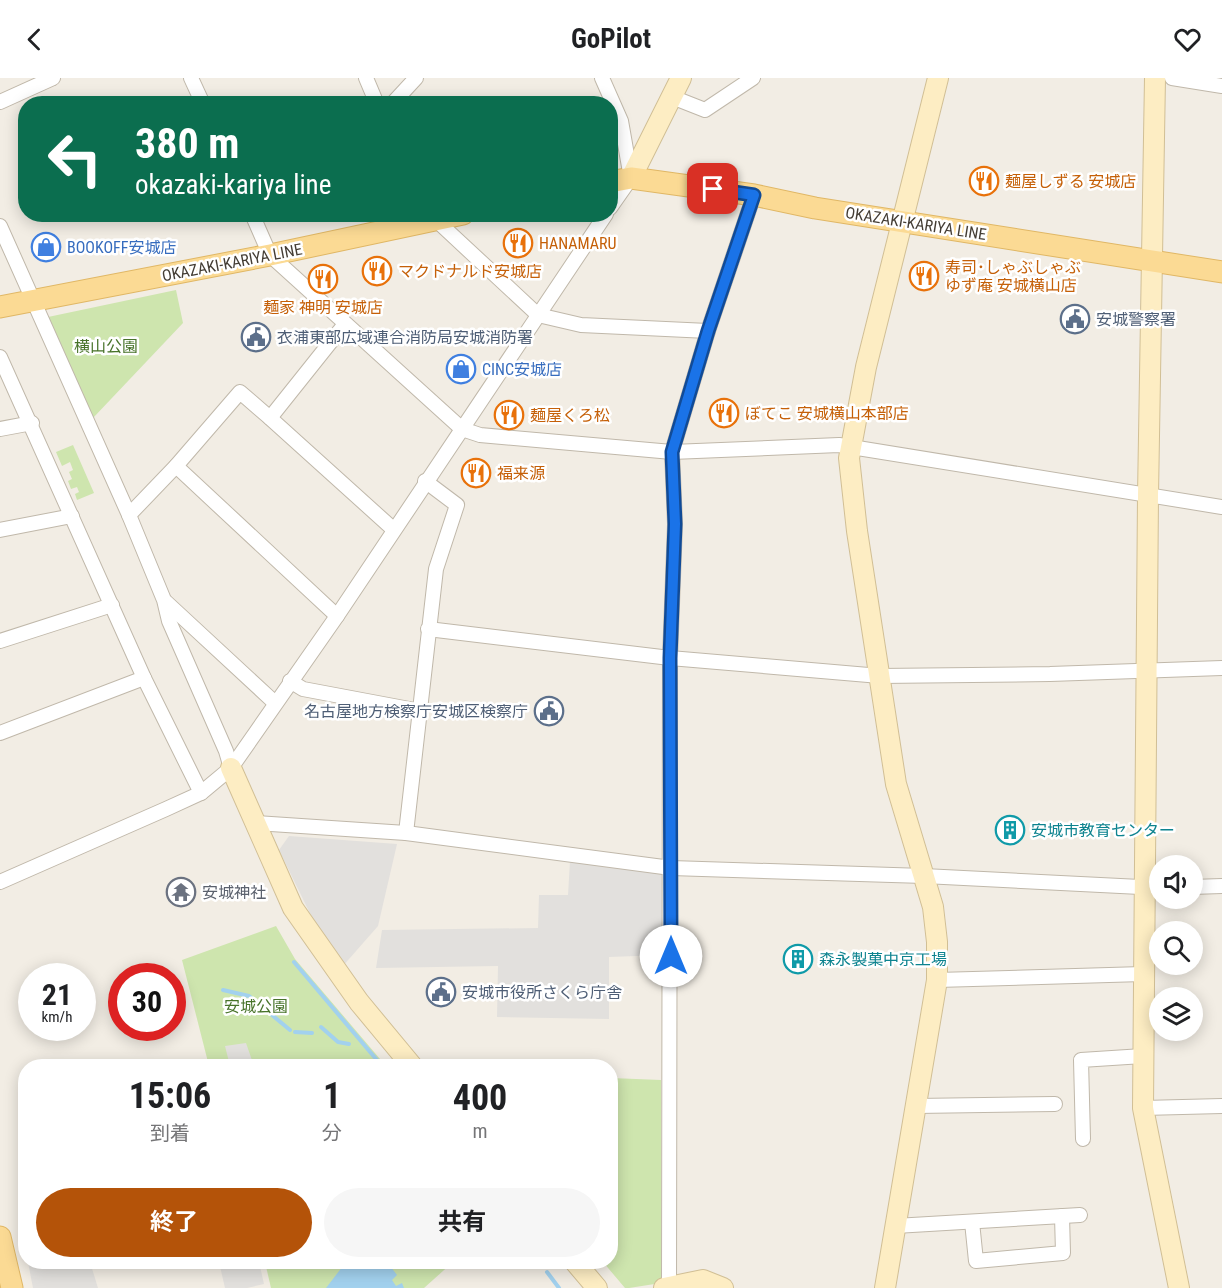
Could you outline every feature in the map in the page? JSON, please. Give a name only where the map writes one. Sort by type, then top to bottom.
[{"type":"main road","name":"OKAZAKI-KARIYA LINE","points":[[621,180],[754,195],[1222,272]]},
{"type":"main road","name":"OKAZAKI-KARIYA LINE","points":[[0,307],[270,255],[415,222]]},
{"type":"main road","points":[[0,1237],[12,1288]]},
{"type":"street","points":[[0,102],[53,78]]},
{"type":"street","points":[[191,78],[199,96]]},
{"type":"street","points":[[366,78],[374,96]]},
{"type":"street","points":[[399,96],[416,78]]},
{"type":"street","points":[[602,78],[610,96]]},
{"type":"street","points":[[621,180],[672,97],[681,78]]},
{"type":"street","points":[[672,97],[705,110],[753,78]]},
{"type":"street","points":[[885,1288],[937,980],[936,926],[924,876],[896,784],[853,503],[851,446],[866,367],[938,78]]},
{"type":"street","points":[[1151,855],[1148,496],[1155,78]]},
{"type":"street","points":[[1172,78],[1222,86]]},
{"type":"street","points":[[618,114],[621,121],[621,180]]},
{"type":"street","points":[[723,1288],[703,1280],[668,1288],[670,658],[675,524],[672,452],[708,331],[754,195]]},
{"type":"street","points":[[256,222],[270,255],[462,429],[480,435],[672,452],[779,446],[851,446],[1222,507]]},
{"type":"street","points":[[431,222],[537,315],[581,325],[708,331]]},
{"type":"street","points":[[0,882],[201,793],[231,768],[274,702],[337,616],[425,481],[601,222]]},
{"type":"street","points":[[0,226],[129,515],[164,600],[169,621],[226,751],[231,768],[302,922],[359,1002],[406,1059]]},
{"type":"street","points":[[270,418],[345,324]]},
{"type":"street","points":[[0,357],[32,423],[144,678],[201,793]]},
{"type":"street","points":[[129,515],[176,466],[240,392],[393,529]]},
{"type":"street","points":[[0,429],[32,423]]},
{"type":"street","points":[[176,466],[337,616]]},
{"type":"street","points":[[406,833],[436,569],[457,505],[425,481]]},
{"type":"street","points":[[0,530],[72,516]]},
{"type":"street","points":[[164,600],[274,702]]},
{"type":"street","points":[[0,641],[112,604]]},
{"type":"street","points":[[429,629],[670,658],[880,675],[1222,668]]},
{"type":"street","points":[[0,732],[144,678]]},
{"type":"street","points":[[290,681],[303,688],[420,711]]},
{"type":"street","points":[[256,823],[406,833],[671,868],[924,876],[1149,888]]},
{"type":"street","points":[[1203,887],[1222,886]]},
{"type":"street","points":[[1150,909],[1143,974],[1143,1108],[1179,1288]]},
{"type":"street","points":[[937,980],[1143,974]]},
{"type":"street","points":[[1083,1139],[1081,1060],[1143,1056]]},
{"type":"street","points":[[916,1106],[1055,1104]]},
{"type":"street","points":[[1143,1108],[1222,1106]]},
{"type":"street","points":[[895,1226],[1080,1215]]},
{"type":"street","points":[[972,1222],[976,1262],[1064,1253],[1062,1216]]},
{"type":"street","points":[[580,1269],[597,1288]]},
{"type":"green space","name":"横山公園","points":[[176,290],[183,323],[93,418],[48,317]]},
{"type":"green space","points":[[73,445],[94,493],[77,500],[75,494],[79,492],[77,487],[71,489],[68,481],[72,479],[69,472],[73,470],[70,462],[62,466],[56,452]]},
{"type":"green space","name":"安城公園","points":[[276,926],[295,959],[380,1059],[207,1059],[186,976],[186,963],[183,963],[182,960]]},
{"type":"green space","points":[[618,1078],[661,1080],[661,1283],[625,1288],[609,1269],[618,1269]]},
{"type":"green space","points":[[267,1269],[445,1269],[424,1288],[271,1288]]},
{"type":"shaded area","points":[[289,836],[397,844],[378,926],[342,967],[324,942],[279,850]]},
{"type":"shaded area","points":[[570,861],[662,872],[664,955],[609,957],[609,1019],[497,1017],[498,966],[376,968],[382,930],[538,928],[539,895],[568,895]]},
{"type":"shaded area","points":[[246,1043],[252,1059],[228,1059],[225,1046]]},
{"type":"shaded area","points":[[29,1269],[92,1269],[98,1288],[33,1288]]},
{"type":"shaded area","points":[[221,1269],[261,1269],[264,1284],[247,1288],[225,1288]]},
{"type":"water","points":[[341,1269],[392,1269],[397,1275],[392,1280],[396,1286],[402,1283],[404,1288],[326,1288]]},
{"type":"waterway","points":[[294,962],[376,1059]]},
{"type":"waterway","points":[[223,990],[249,996],[290,1030]]},
{"type":"waterway","points":[[321,1027],[338,1042],[349,1044]]},
{"type":"waterway","points":[[295,1032],[312,1033]]},
{"type":"waterway","points":[[547,1272],[559,1288]]},
{"type":"place","name":"麺屋しずる 安城店","points":[[984,181]]},
{"type":"place","name":"HANAMARU","points":[[518,243]]},
{"type":"place","name":"BOOKOFF安城店","points":[[46,247]]},
{"type":"place","name":"マクドナルド安城店","points":[[377,271]]},
{"type":"place","name":"寿司･しゃぶしゃぶ ゆず庵 安城横山店","points":[[924,276]]},
{"type":"place","name":"麺家 神明 安城店","points":[[323,279]]},
{"type":"place","name":"安城警察署","points":[[1075,319]]},
{"type":"place","name":"衣浦東部広域連合消防局安城消防署","points":[[256,337]]},
{"type":"place","name":"CINC安城店","points":[[461,369]]},
{"type":"place","name":"ぼてこ 安城横山本部店","points":[[724,413]]},
{"type":"place","name":"麺屋くろ松","points":[[509,415]]},
{"type":"place","name":"福来源","points":[[476,473]]},
{"type":"place","name":"名古屋地方検察庁安城区検察庁","points":[[549,711]]},
{"type":"place","name":"安城市教育センター","points":[[1010,830]]},
{"type":"place","name":"安城神社","points":[[181,892]]},
{"type":"place","name":"森永製菓中京工場","points":[[798,959]]},
{"type":"place","name":"安城市役所さくら庁舎","points":[[441,992]]},
{"type":"route","points":[[671,956],[670,658],[675,524],[672,452],[708,331],[754,195],[713,189]]}]
